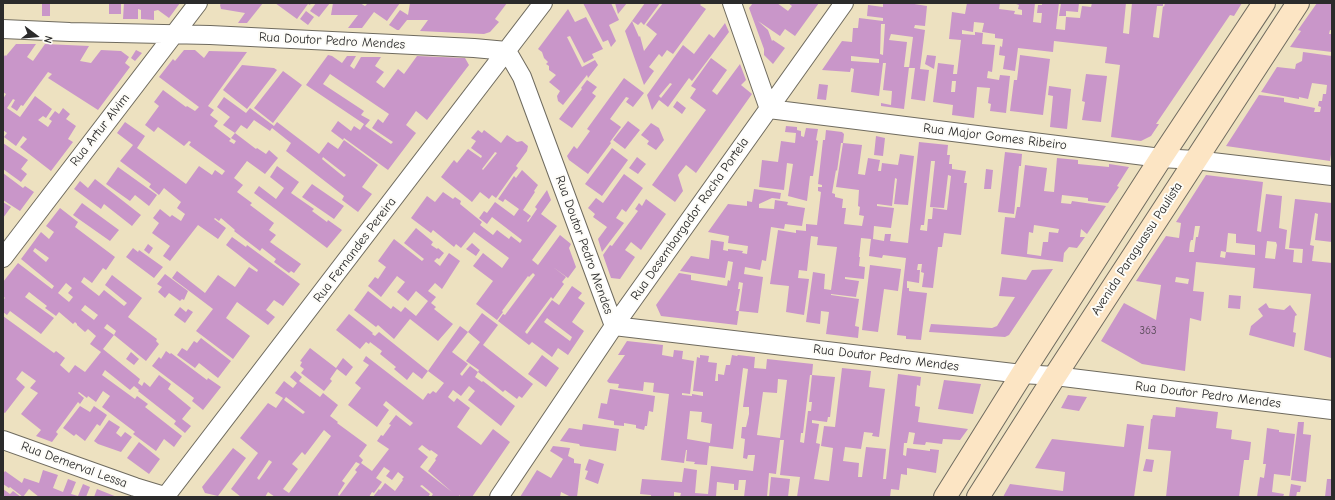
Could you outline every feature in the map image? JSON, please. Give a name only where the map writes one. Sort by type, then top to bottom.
[{"type":"main road","points":[[945,497],[1161,158],[1264,3]]},
{"type":"main road","name":"Avenida Paraguassu Paulista","points":[[978,497],[1298,3]]},
{"type":"street","name":"Rua Artur Alvim","points":[[3,258],[198,3]]},
{"type":"street","name":"Rua Fernandes Pereira","points":[[167,497],[543,3]]},
{"type":"street","points":[[732,3],[769,109]]},
{"type":"street","name":"Rua Desembargador Rocha Portela","points":[[499,497],[614,326],[844,3]]},
{"type":"street","name":"Rua Doutor Pedro Mendes","points":[[3,28],[174,34],[474,48],[507,51],[522,77],[614,326],[1022,374],[1055,376],[1332,410]]},
{"type":"street","name":"Rua Major Gomes Ribeiro","points":[[769,109],[1161,158],[1195,160],[1332,176]]},
{"type":"street","name":"Rua Demerval Lessa","points":[[3,440],[167,497]]},
{"type":"building","points":[[42,3],[50,3],[50,16],[42,16]]},
{"type":"building","points":[[109,3],[121,3],[121,14],[109,14]]},
{"type":"building","points":[[124,3],[180,3],[169,18],[158,10],[154,11],[154,20],[141,19],[141,10],[138,9],[138,19],[123,19]]},
{"type":"building","points":[[221,3],[263,3],[247,23],[238,23],[245,13],[221,9]]},
{"type":"building","points":[[275,3],[311,3],[310,5],[308,4],[297,19]]},
{"type":"building","points":[[316,3],[330,3],[319,17],[310,11]]},
{"type":"building","points":[[333,3],[360,3],[365,6],[368,3],[400,3],[387,21],[374,12],[362,28],[348,28],[358,15],[331,15]]},
{"type":"building","points":[[410,3],[507,3],[495,19],[499,22],[490,32],[484,34],[420,31],[428,20],[407,20],[399,30],[389,25],[400,10],[408,15]]},
{"type":"building","points":[[583,3],[611,3],[619,20],[609,25],[616,41],[611,47],[608,40],[603,42]]},
{"type":"building","points":[[615,3],[627,3],[618,14]]},
{"type":"building","points":[[645,3],[660,3],[644,25],[641,22],[638,25],[632,21]]},
{"type":"building","points":[[663,3],[702,3],[700,5],[706,9],[673,54],[667,50],[662,57],[659,54],[649,67],[654,71],[644,85],[625,31],[632,21],[639,37],[640,36],[644,51],[657,34],[646,25]]},
{"type":"building","points":[[753,3],[777,3],[788,11],[792,6],[788,3],[819,3],[795,36],[785,29],[780,36],[758,21],[768,30],[772,41],[773,40],[785,48],[773,64],[764,55],[764,49],[749,8]]},
{"type":"building","points":[[883,3],[908,3],[927,6],[925,26],[915,25],[914,28],[925,30],[920,69],[929,70],[925,101],[911,99],[915,68],[909,68],[913,37],[891,34],[889,40],[907,42],[904,67],[909,67],[904,109],[881,106],[881,103],[891,105],[892,91],[883,90],[886,63],[883,63],[879,96],[851,92],[854,69],[851,68],[850,72],[822,70],[842,41],[852,42],[853,28],[858,28],[859,18],[883,21],[883,18],[867,16],[868,5],[883,7]],"holes":[[[881,24],[885,24],[883,55],[880,54]],[[851,56],[879,59],[879,63],[851,61]]]},
{"type":"building","points":[[967,3],[1000,3],[999,9],[1015,11],[1014,14],[1022,15],[1022,10],[1018,9],[1019,5],[1016,3],[1035,3],[1033,22],[1041,23],[1042,13],[1037,13],[1038,5],[1042,5],[1042,3],[1059,3],[1056,29],[1065,30],[1066,17],[1080,18],[1082,6],[1091,7],[1092,3],[1126,3],[1123,33],[1129,34],[1132,3],[1163,3],[1164,7],[1165,3],[1242,3],[1234,16],[1230,15],[1156,124],[1159,124],[1151,136],[1141,141],[1111,137],[1120,65],[1105,63],[1107,47],[1054,41],[1053,52],[1018,48],[1015,71],[1003,69],[1005,56],[999,55],[1000,46],[1002,47],[1003,39],[995,38],[995,34],[982,32],[984,23],[974,22],[973,32],[962,30],[962,34],[975,35],[975,32],[983,33],[982,44],[995,45],[992,72],[988,71],[987,78],[999,80],[1000,75],[1010,76],[1006,113],[990,111],[991,104],[988,103],[990,88],[977,87],[974,118],[952,115],[953,105],[933,102],[938,63],[954,65],[953,74],[957,74],[961,40],[949,39],[952,12],[965,14]],"holes":[[[1157,6],[1163,6],[1159,38],[1153,37]],[[952,81],[956,81],[955,92],[951,92]]]},
{"type":"building","points":[[1061,3],[1079,3],[1078,12],[1066,11],[1066,16],[1059,16]]},
{"type":"building","points":[[1317,3],[1332,3],[1332,30],[1330,30],[1329,34],[1332,34],[1332,52],[1290,47],[1301,31],[1298,30]]},
{"type":"building","points":[[568,9],[575,22],[586,17],[603,49],[592,54],[594,58],[584,63],[570,36],[567,37],[582,67],[595,60],[598,65],[588,78],[587,75],[563,105],[558,101],[557,96],[560,91],[549,82],[556,75],[549,70],[549,66],[546,64],[548,62],[544,58],[542,52],[538,49]]},
{"type":"building","points":[[306,11],[314,17],[308,25],[300,19]]},
{"type":"building","points":[[725,23],[729,32],[692,81],[689,78],[668,107],[659,100],[652,110],[647,95],[683,45],[694,54],[709,34],[714,38]],"holes":[[[670,83],[672,84],[661,98],[659,96]]]},
{"type":"building","points":[[16,44],[36,44],[27,57],[33,61],[45,44],[89,46],[80,61],[91,63],[101,50],[121,51],[129,57],[125,63],[130,67],[98,110],[48,78],[52,74],[48,72],[23,106],[21,105],[17,111],[11,107],[15,100],[13,99],[7,108],[20,117],[35,96],[52,109],[46,118],[43,116],[38,120],[48,127],[52,121],[49,119],[55,111],[59,114],[63,108],[70,114],[66,119],[76,126],[68,139],[73,142],[51,171],[20,147],[27,139],[23,136],[16,146],[4,137],[7,133],[3,130],[3,99],[6,94],[3,92],[3,58]]},
{"type":"building","points":[[136,50],[142,53],[135,61],[131,58]]},
{"type":"building","points":[[184,50],[195,50],[204,58],[209,51],[247,52],[208,106],[214,110],[210,115],[218,121],[214,126],[231,139],[229,141],[234,144],[236,141],[231,138],[235,133],[256,149],[257,148],[266,154],[269,150],[278,158],[265,174],[247,161],[234,178],[243,185],[237,192],[252,203],[250,205],[274,223],[269,230],[276,235],[270,242],[301,264],[294,273],[291,271],[289,273],[274,262],[276,259],[262,248],[260,251],[234,231],[235,230],[221,218],[219,221],[215,218],[214,219],[226,228],[218,239],[198,225],[170,261],[163,256],[170,246],[152,233],[159,223],[153,218],[160,209],[170,217],[172,215],[181,221],[185,214],[177,208],[181,202],[164,188],[159,195],[149,187],[151,184],[120,161],[133,145],[117,133],[125,122],[145,136],[137,148],[186,184],[199,166],[212,175],[215,170],[222,175],[225,171],[189,145],[191,142],[189,141],[184,146],[158,127],[154,132],[145,125],[159,106],[154,102],[163,90],[186,107],[187,106],[195,111],[199,107],[159,77],[173,59],[175,61]]},
{"type":"building","points":[[1303,52],[1332,56],[1332,148],[1330,161],[1226,146],[1259,95],[1284,98],[1284,102],[1315,108],[1314,112],[1320,112],[1321,107],[1318,106],[1319,101],[1322,101],[1323,94],[1326,94],[1327,85],[1312,83],[1308,99],[1299,97],[1299,99],[1261,92],[1277,67],[1295,69],[1296,64],[1302,61]]},
{"type":"building","points":[[328,55],[342,63],[347,56],[356,56],[350,66],[354,69],[361,57],[381,57],[375,66],[384,72],[376,82],[384,88],[398,69],[404,74],[417,56],[465,58],[469,65],[427,120],[416,111],[406,125],[416,133],[388,170],[344,138],[343,140],[331,131],[338,121],[351,131],[354,126],[360,130],[364,124],[306,85]],"holes":[[[330,74],[389,114],[383,123],[378,119],[372,128],[393,142],[391,144],[365,126],[370,120],[361,115],[364,111],[323,84]]]},
{"type":"building","points":[[927,55],[936,56],[934,69],[925,64]]},
{"type":"building","points":[[1020,55],[1050,59],[1043,115],[1010,111],[1014,80],[1017,80]]},
{"type":"building","points":[[711,58],[727,70],[712,91],[717,95],[740,64],[746,80],[741,85],[752,94],[696,173],[686,165],[678,175],[683,191],[675,202],[652,185],[706,110],[690,98],[696,89],[691,86]]},
{"type":"building","points":[[242,65],[274,68],[277,70],[247,109],[223,90]]},
{"type":"building","points":[[283,71],[302,85],[273,123],[254,108]]},
{"type":"building","points":[[1086,74],[1107,76],[1101,122],[1082,120],[1085,102],[1082,101]]},
{"type":"building","points":[[624,78],[644,93],[633,107],[626,102],[629,98],[626,97],[610,119],[621,127],[588,174],[569,160],[567,156],[574,146],[577,149],[590,131],[587,129]]},
{"type":"building","points":[[587,80],[597,87],[592,93],[596,96],[572,128],[559,119]]},
{"type":"building","points":[[819,84],[828,85],[826,100],[817,99]]},
{"type":"building","points":[[1049,86],[1071,89],[1067,129],[1050,127],[1053,96],[1048,95]]},
{"type":"building","points":[[224,97],[246,113],[250,108],[274,126],[277,122],[319,154],[328,142],[338,149],[344,140],[378,165],[362,187],[372,194],[358,212],[342,200],[344,196],[286,151],[291,143],[272,128],[270,131],[254,120],[247,129],[241,125],[235,133],[223,125],[230,117],[217,107]],"holes":[[[323,157],[346,175],[344,177],[322,159]]]},
{"type":"building","points":[[677,101],[686,108],[682,114],[673,107]]},
{"type":"building","points":[[628,121],[640,130],[625,149],[613,140]]},
{"type":"building","points":[[651,123],[659,128],[664,140],[656,150],[647,144],[649,141],[641,135]]},
{"type":"building","points":[[786,126],[797,127],[797,130],[801,131],[801,136],[804,137],[806,128],[818,129],[816,140],[818,141],[813,176],[810,176],[807,201],[788,196],[793,164],[787,163],[784,190],[759,187],[762,160],[778,162],[781,141],[795,143],[796,133],[785,132]]},
{"type":"building","points":[[478,130],[482,133],[484,130],[501,143],[507,135],[517,142],[522,141],[528,146],[527,151],[516,166],[518,168],[496,198],[492,195],[489,199],[480,192],[472,202],[441,177],[454,160],[457,163],[468,149],[481,158],[482,156],[471,148],[476,141],[471,138]],"holes":[[[495,152],[497,153],[483,170],[482,169]]]},
{"type":"building","points":[[826,130],[842,132],[844,134],[843,143],[862,145],[858,174],[865,175],[868,158],[880,160],[878,171],[881,171],[882,163],[898,165],[900,154],[914,156],[908,205],[894,204],[897,179],[895,178],[892,206],[877,204],[877,206],[894,208],[891,228],[874,226],[873,239],[884,241],[885,234],[891,234],[890,241],[908,243],[919,142],[948,145],[947,155],[950,155],[949,164],[952,164],[952,169],[966,171],[964,183],[967,183],[961,235],[944,233],[942,247],[938,247],[933,288],[922,287],[924,273],[921,272],[922,264],[918,264],[917,270],[920,270],[919,283],[907,281],[907,288],[909,288],[909,291],[927,293],[921,340],[906,339],[906,336],[897,335],[906,258],[883,255],[882,258],[869,256],[871,239],[861,238],[859,266],[865,267],[864,279],[845,277],[845,279],[859,281],[856,297],[831,294],[859,299],[855,326],[859,327],[858,338],[826,334],[829,312],[821,311],[820,324],[806,322],[813,272],[825,274],[824,289],[831,290],[837,247],[817,245],[818,237],[811,236],[807,271],[799,270],[798,278],[809,279],[804,315],[786,312],[789,286],[770,284],[778,230],[796,233],[796,230],[806,231],[806,224],[817,225],[821,192],[818,191],[818,187],[822,187],[822,185],[818,184],[823,140],[825,140]],"holes":[[[841,143],[843,143],[836,187],[859,190],[859,215],[864,216],[862,226],[844,224],[846,208],[842,208],[843,199],[835,197],[835,194],[832,193]],[[931,161],[935,161],[930,207],[944,208],[948,175],[951,176],[947,210],[933,208],[932,219],[928,219],[927,231],[920,230],[921,225],[924,225]]]},
{"type":"building","points":[[876,136],[885,138],[883,156],[874,155]]},
{"type":"building","points":[[3,143],[28,160],[21,169],[27,174],[21,182],[3,169]]},
{"type":"building","points":[[612,148],[628,160],[602,196],[585,184]]},
{"type":"building","points":[[1005,152],[1022,154],[1021,166],[1019,166],[1014,214],[998,212]]},
{"type":"building","points":[[637,157],[646,164],[638,174],[629,168]]},
{"type":"building","points":[[1057,158],[1078,160],[1078,164],[1109,167],[1109,164],[1129,167],[1117,186],[1119,187],[1108,203],[1088,201],[1088,198],[1062,195],[1061,203],[1071,204],[1072,201],[1106,206],[1087,234],[1081,229],[1080,237],[1085,237],[1077,248],[1069,247],[1064,253],[1063,262],[1001,254],[1005,217],[1015,218],[1017,207],[1020,207],[1025,165],[1047,168],[1044,191],[1054,192]],"holes":[[[1034,225],[1059,229],[1058,233],[1049,232],[1048,242],[1043,242],[1041,256],[1027,254],[1029,232],[1033,233]]]},
{"type":"building","points":[[277,166],[299,182],[291,193],[314,209],[312,211],[327,222],[328,220],[342,230],[327,248],[254,193],[259,186],[276,199],[284,188],[270,177]]},
{"type":"building","points":[[118,167],[157,195],[149,206],[135,195],[130,201],[106,184]]},
{"type":"building","points":[[986,169],[993,170],[991,189],[984,189]]},
{"type":"building","points":[[522,170],[538,185],[523,210],[531,216],[527,221],[528,222],[537,209],[535,207],[547,190],[551,200],[541,214],[557,226],[532,260],[538,265],[560,235],[571,244],[569,248],[576,267],[568,278],[553,267],[566,277],[562,282],[564,284],[553,299],[551,297],[525,332],[527,334],[552,300],[559,305],[572,286],[582,293],[578,298],[585,303],[572,322],[584,331],[568,355],[558,348],[552,357],[532,342],[529,345],[498,321],[503,314],[505,315],[535,275],[533,273],[529,277],[528,276],[497,320],[476,304],[493,281],[473,266],[483,253],[502,268],[509,258],[474,232],[461,248],[456,244],[454,247],[433,230],[431,233],[411,218],[427,196],[435,202],[443,192],[453,199],[455,197],[461,201],[460,204],[482,222],[480,225],[493,235],[497,230],[509,239],[511,236],[520,243],[522,240],[492,217],[487,224],[479,218],[484,211],[487,213],[495,202],[514,216],[519,209],[505,199],[503,202],[498,199],[514,176],[516,178]],"holes":[[[547,318],[572,337],[570,341],[544,322]]]},
{"type":"building","points":[[3,173],[23,188],[25,186],[34,192],[20,211],[3,200]]},
{"type":"building","points":[[624,174],[643,188],[626,212],[622,209],[616,218],[624,223],[602,252],[598,239],[607,227],[593,217],[595,214],[588,208],[596,198],[603,203]]},
{"type":"building","points":[[1206,175],[1263,182],[1257,231],[1261,232],[1266,194],[1282,196],[1279,228],[1287,230],[1285,249],[1294,250],[1293,262],[1302,263],[1303,249],[1289,248],[1295,199],[1332,203],[1332,242],[1315,240],[1318,214],[1315,213],[1310,245],[1314,246],[1312,261],[1332,263],[1331,358],[1304,350],[1311,294],[1253,288],[1255,268],[1196,262],[1193,291],[1204,292],[1201,321],[1190,318],[1185,371],[1142,364],[1101,341],[1124,303],[1156,320],[1161,285],[1136,281],[1166,236],[1179,238],[1181,223],[1176,222]],"holes":[[[1195,226],[1200,226],[1198,237],[1196,237],[1194,252],[1189,252],[1190,243],[1191,240],[1193,240]],[[1228,233],[1236,234],[1236,243],[1255,245],[1255,255],[1226,252]],[[1267,241],[1276,242],[1275,259],[1265,258]],[[1221,251],[1226,252],[1225,258],[1220,257]],[[1176,277],[1189,279],[1188,284],[1175,282]]]},
{"type":"building","points":[[95,179],[141,215],[132,226],[104,204],[101,209],[74,189],[80,181],[88,188]]},
{"type":"building","points":[[312,184],[344,206],[334,219],[302,197]]},
{"type":"building","points":[[754,189],[781,193],[780,199],[772,198],[759,204],[759,208],[774,209],[775,200],[788,202],[787,205],[805,208],[802,226],[785,224],[784,229],[771,227],[766,261],[762,260],[760,270],[745,267],[744,274],[763,277],[758,313],[739,311],[737,325],[661,316],[656,305],[679,273],[691,275],[691,280],[727,286],[728,280],[730,281],[733,262],[728,261],[725,278],[680,271],[691,256],[709,259],[711,240],[724,242],[723,250],[728,251],[728,249],[743,251],[742,253],[747,254],[748,246],[728,243],[729,236],[708,232],[728,204],[747,206],[747,201],[752,202]],"holes":[[[739,282],[743,283],[739,311],[736,311],[740,289],[738,289]]]},
{"type":"building","points":[[646,199],[666,214],[641,250],[631,242],[625,250],[635,257],[620,279],[611,278],[603,255],[610,245],[612,246],[638,211],[635,209],[639,203],[642,206]]},
{"type":"building","points":[[3,202],[11,207],[3,218]]},
{"type":"building","points":[[82,203],[119,230],[110,241],[73,215]]},
{"type":"building","points":[[60,208],[78,222],[75,227],[115,257],[106,270],[103,268],[92,283],[84,277],[81,282],[99,296],[104,290],[124,306],[127,303],[105,285],[112,275],[142,298],[128,317],[157,339],[156,341],[159,344],[146,361],[114,335],[103,349],[140,379],[138,383],[142,386],[144,382],[150,387],[159,375],[171,384],[168,389],[191,408],[182,419],[191,426],[185,433],[174,424],[176,421],[138,391],[139,390],[134,386],[130,390],[105,370],[102,375],[135,399],[137,396],[148,404],[145,407],[182,436],[174,447],[164,439],[156,451],[133,434],[135,432],[102,407],[110,396],[103,391],[96,402],[88,396],[87,398],[79,392],[78,393],[84,398],[80,404],[78,402],[56,432],[58,434],[52,442],[36,436],[41,430],[21,414],[38,393],[30,388],[36,381],[22,371],[16,379],[25,387],[5,413],[3,412],[3,316],[54,353],[56,351],[65,358],[60,365],[69,373],[75,365],[85,372],[101,352],[90,344],[96,336],[88,329],[85,332],[75,322],[73,324],[59,312],[56,316],[45,308],[47,306],[29,292],[25,297],[54,318],[41,334],[10,311],[7,315],[3,312],[3,300],[5,298],[3,296],[3,282],[18,263],[52,289],[54,286],[21,259],[41,232],[49,239],[54,232],[46,226]],"holes":[[[35,248],[49,258],[46,262],[33,251]],[[66,283],[72,288],[68,293],[73,297],[69,302],[58,293]],[[85,305],[98,315],[94,320],[81,310]],[[107,324],[116,331],[114,335],[104,328]]]},
{"type":"building","points":[[416,228],[433,242],[431,245],[444,253],[439,259],[437,258],[434,261],[440,266],[449,253],[460,261],[442,289],[435,283],[428,291],[436,297],[431,303],[436,307],[434,309],[453,324],[438,341],[410,319],[394,339],[378,325],[376,327],[354,310],[368,291],[391,309],[393,306],[401,312],[405,307],[416,316],[428,301],[416,291],[408,301],[397,292],[405,282],[397,276],[381,297],[368,286],[375,277],[378,279],[386,267],[378,261],[394,239],[422,261],[424,259],[404,243]]},
{"type":"building","points":[[232,237],[246,247],[247,245],[300,284],[283,306],[274,300],[266,310],[275,317],[268,325],[237,302],[226,318],[250,336],[233,359],[196,331],[213,309],[172,278],[177,271],[205,293],[218,275],[235,287],[249,267],[257,272],[258,270],[226,245]]},
{"type":"building","points":[[472,243],[480,250],[476,256],[466,249]]},
{"type":"building","points":[[148,244],[153,248],[149,254],[144,250]]},
{"type":"building","points":[[133,248],[138,252],[139,250],[163,267],[154,278],[126,257]]},
{"type":"building","points":[[870,265],[901,269],[898,291],[884,289],[878,332],[862,330]]},
{"type":"building","points":[[1053,269],[1009,335],[1005,337],[929,332],[931,324],[992,328],[997,326],[1015,297],[999,296],[1002,277],[1026,280],[1032,270]]},
{"type":"building","points":[[165,274],[188,291],[184,300],[182,299],[180,301],[169,293],[165,298],[158,292],[162,287],[157,284]]},
{"type":"building","points":[[1229,295],[1241,296],[1240,309],[1228,308]]},
{"type":"building","points":[[1266,303],[1269,308],[1284,310],[1290,305],[1297,315],[1295,316],[1293,332],[1296,333],[1294,347],[1249,335],[1251,326],[1263,316],[1258,309]]},
{"type":"building","points":[[180,307],[186,312],[188,309],[193,312],[185,323],[174,315]]},
{"type":"building","points":[[482,313],[498,325],[483,345],[533,384],[522,398],[519,396],[517,399],[505,390],[503,392],[478,372],[479,370],[466,361],[480,342],[468,332]]},
{"type":"building","points":[[349,314],[375,336],[379,332],[428,371],[422,379],[413,372],[407,380],[394,369],[396,367],[380,354],[382,351],[370,342],[369,344],[366,342],[360,349],[336,330]]},
{"type":"building","points":[[460,326],[468,332],[452,352],[468,364],[460,374],[462,376],[470,366],[478,372],[475,377],[482,382],[483,381],[515,406],[501,426],[468,400],[475,391],[469,386],[461,396],[453,390],[448,397],[454,402],[457,398],[470,408],[457,427],[481,445],[493,429],[510,442],[472,497],[461,497],[459,495],[459,497],[431,497],[433,494],[422,485],[420,486],[430,494],[428,497],[373,497],[385,483],[395,491],[403,480],[402,479],[404,477],[398,472],[392,480],[386,476],[390,471],[384,467],[376,478],[382,482],[369,497],[275,497],[268,492],[265,497],[241,497],[231,489],[258,453],[240,438],[268,403],[276,408],[283,398],[275,393],[284,381],[293,388],[297,383],[290,377],[295,371],[302,377],[299,381],[320,397],[323,393],[338,405],[330,416],[367,445],[359,456],[363,460],[361,463],[372,471],[389,449],[377,441],[381,435],[383,436],[391,425],[389,424],[396,415],[410,426],[413,423],[386,401],[383,405],[389,410],[377,427],[348,405],[361,388],[355,383],[369,365],[363,361],[366,356],[423,400],[428,393],[430,394],[433,391],[436,393],[444,383],[428,371]],"holes":[[[286,397],[305,412],[303,414],[284,400]],[[324,430],[331,436],[289,493],[283,489],[298,469],[292,464],[302,452],[305,455]],[[422,445],[438,455],[428,471],[452,492],[420,467],[428,457],[418,449]],[[269,460],[272,462],[259,480],[257,478]],[[356,462],[360,464],[355,470],[357,472],[339,496],[338,494],[345,483],[342,481]]]},
{"type":"building","points":[[201,338],[231,361],[218,378],[199,363],[195,368],[177,355],[182,348],[187,351],[194,341],[197,343]]},
{"type":"building","points":[[627,341],[663,345],[662,355],[673,357],[674,350],[683,351],[682,359],[694,361],[690,394],[682,393],[682,395],[692,396],[692,394],[703,396],[703,392],[693,391],[697,357],[700,358],[700,355],[709,356],[708,362],[717,363],[715,381],[718,381],[718,374],[724,375],[726,365],[730,365],[732,355],[755,357],[754,368],[766,369],[767,359],[813,364],[812,375],[835,377],[830,417],[828,417],[827,422],[812,420],[812,423],[819,424],[816,443],[820,444],[814,479],[829,481],[833,448],[821,446],[824,426],[835,427],[842,368],[871,371],[869,387],[885,389],[879,437],[872,436],[873,433],[864,432],[861,449],[845,447],[843,461],[859,463],[858,477],[862,477],[866,447],[886,449],[883,479],[886,479],[898,374],[921,377],[920,386],[917,385],[915,406],[920,407],[918,422],[968,429],[960,440],[943,439],[942,444],[926,442],[925,445],[913,444],[915,433],[909,432],[907,443],[904,443],[903,455],[906,456],[907,448],[930,451],[930,449],[939,450],[936,473],[907,468],[907,475],[901,474],[899,490],[891,489],[890,497],[797,497],[800,477],[780,475],[784,440],[780,440],[776,474],[769,473],[767,497],[744,497],[746,480],[739,480],[738,490],[734,490],[734,484],[717,482],[716,497],[680,497],[681,493],[674,492],[674,497],[651,497],[651,495],[640,494],[642,479],[682,482],[684,468],[697,470],[695,493],[708,494],[711,466],[753,471],[755,455],[748,455],[747,459],[743,458],[745,439],[741,438],[742,427],[746,427],[749,414],[749,407],[743,407],[748,369],[743,368],[733,449],[709,446],[707,465],[694,464],[695,462],[686,461],[686,450],[684,463],[661,460],[669,394],[653,392],[654,383],[644,382],[643,391],[618,388],[619,384],[609,383],[607,381],[625,355],[618,355]],"holes":[[[810,375],[812,375],[809,402],[812,402],[811,411],[808,411],[804,443],[800,442],[801,433],[803,433]],[[778,379],[787,380],[780,438],[757,435],[763,392],[777,393]],[[690,411],[702,412],[701,422],[712,424],[710,443],[687,439]]]},
{"type":"building","points":[[310,348],[336,368],[343,358],[353,367],[346,376],[337,369],[330,379],[332,381],[324,391],[301,373],[304,369],[300,366],[302,362],[300,361]]},
{"type":"building","points":[[166,351],[170,354],[171,353],[207,380],[208,378],[221,387],[203,410],[192,401],[194,398],[152,366],[159,357],[161,359]]},
{"type":"building","points":[[131,352],[139,359],[134,365],[126,359]]},
{"type":"building","points":[[542,355],[559,368],[546,387],[528,374]]},
{"type":"building","points":[[944,380],[981,384],[973,414],[938,409]]},
{"type":"building","points":[[610,389],[655,396],[653,412],[649,411],[647,426],[645,426],[644,430],[636,428],[636,425],[624,423],[624,426],[614,425],[614,421],[598,418],[601,403],[607,404]]},
{"type":"building","points":[[1068,395],[1087,397],[1079,411],[1061,408]]},
{"type":"building","points":[[80,406],[90,412],[94,406],[107,415],[100,426],[97,424],[85,441],[76,434],[74,436],[63,428]]},
{"type":"building","points":[[1176,407],[1218,412],[1216,428],[1232,430],[1231,439],[1251,442],[1249,460],[1244,460],[1239,497],[1166,497],[1171,451],[1148,449],[1151,419],[1153,415],[1175,417]]},
{"type":"building","points":[[109,420],[120,427],[116,433],[121,437],[125,432],[132,437],[121,452],[98,444],[94,441]]},
{"type":"building","points":[[1298,422],[1304,422],[1303,434],[1311,435],[1306,482],[1291,480]]},
{"type":"building","points":[[583,424],[619,429],[616,451],[580,446],[579,444],[560,441],[569,428],[582,430]]},
{"type":"building","points":[[1127,424],[1144,426],[1134,497],[1003,497],[1010,484],[1063,491],[1065,472],[1035,468],[1052,439],[1124,447]]},
{"type":"building","points":[[1267,428],[1279,430],[1279,432],[1295,434],[1290,476],[1274,474],[1272,492],[1284,494],[1283,497],[1257,497],[1260,477],[1264,478],[1266,464],[1263,464]]},
{"type":"building","points":[[139,442],[160,459],[149,474],[127,458]]},
{"type":"building","points":[[553,446],[570,448],[568,456],[574,459],[574,463],[581,464],[577,497],[571,497],[561,492],[560,497],[520,497],[537,470],[551,478],[563,459],[550,451]]},
{"type":"building","points":[[233,448],[246,458],[218,496],[205,493],[202,487]]},
{"type":"building","points":[[589,459],[604,464],[598,484],[585,479],[588,471],[585,470]]},
{"type":"building","points":[[1146,459],[1154,460],[1152,472],[1143,471]]},
{"type":"building","points":[[43,470],[58,475],[53,488],[63,492],[68,479],[76,482],[71,494],[78,496],[83,484],[90,487],[86,497],[39,497],[29,489],[23,497],[10,487],[9,488],[3,484],[3,474],[5,471],[22,483],[24,478],[39,483]]},
{"type":"building","points":[[771,477],[790,479],[788,497],[769,497]]},
{"type":"building","points":[[1327,479],[1332,479],[1332,497],[1325,497]]},
{"type":"building","points":[[1291,484],[1301,486],[1300,492],[1297,492],[1296,497],[1289,497]]},
{"type":"building","points":[[3,489],[10,494],[13,491],[21,497],[3,497]]},
{"type":"building","points":[[97,489],[117,497],[94,497]]}]
